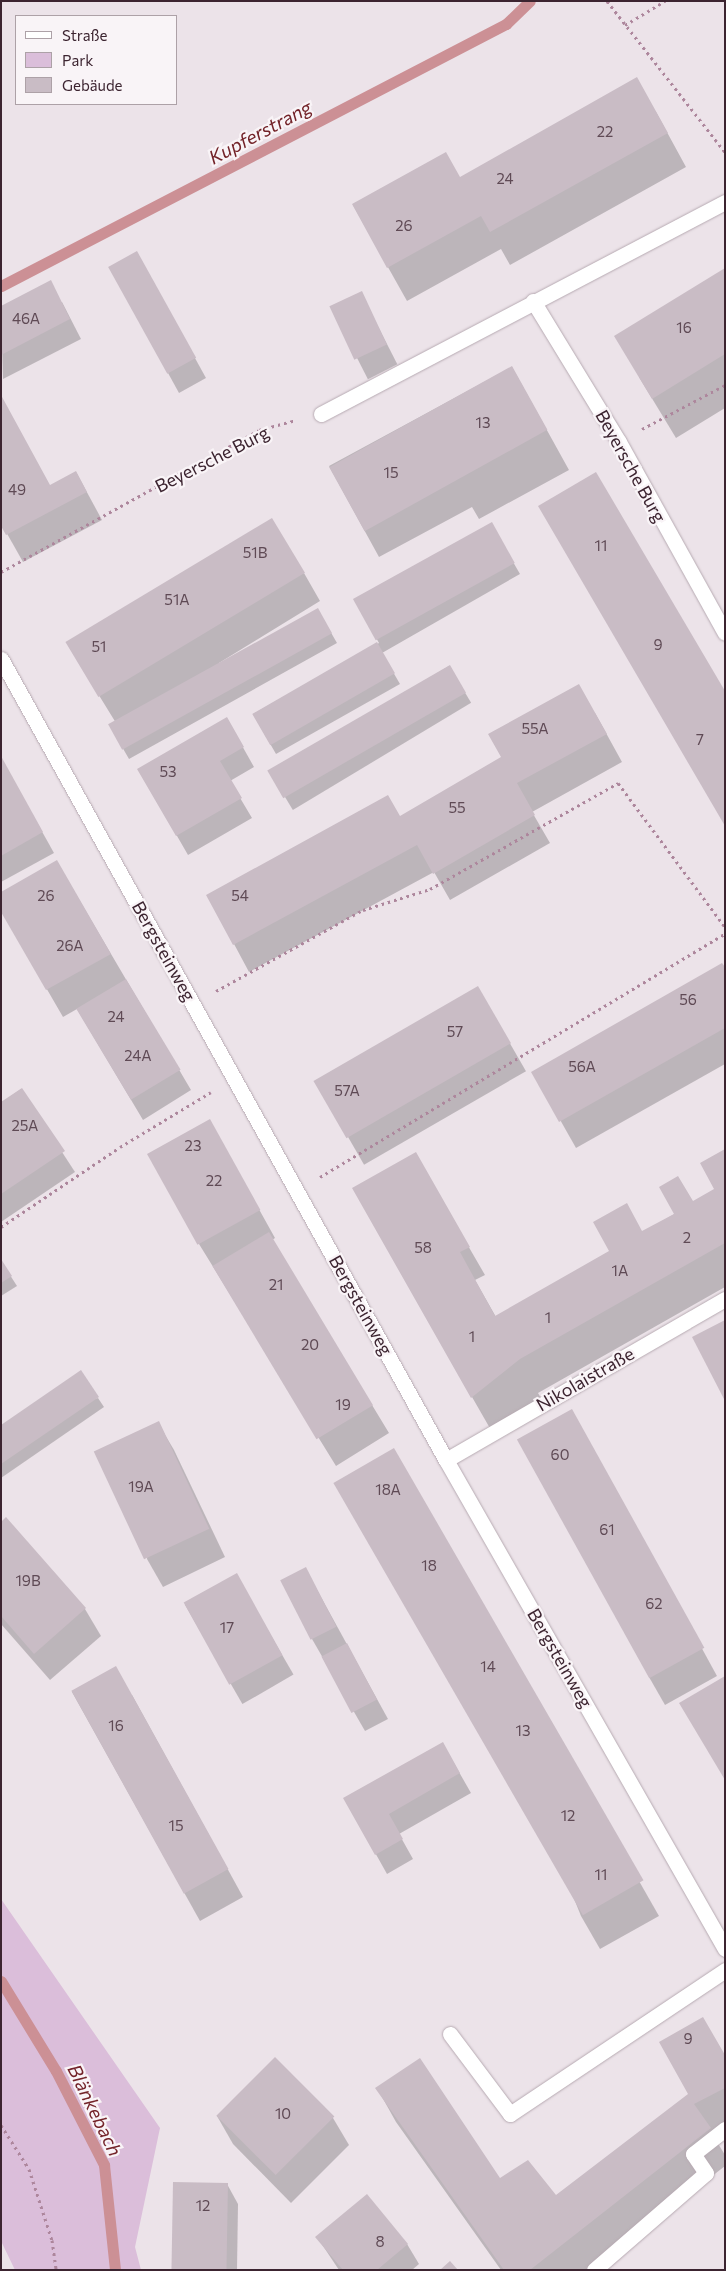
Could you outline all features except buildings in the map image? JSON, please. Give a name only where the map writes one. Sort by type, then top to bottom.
[{"type":"street","points":[[321,414],[533,301],[725,202]]},
{"type":"street","name":"Beyersche Burg","points":[[533,301],[619,442],[725,633]]},
{"type":"street","name":"Bergsteinweg","points":[[1,659],[446,1460],[725,1950]]},
{"type":"street","name":"Nikolaistraße","points":[[446,1460],[725,1299]]},
{"type":"street","points":[[450,2034],[510,2114],[725,1970]]},
{"type":"street","points":[[594,2270],[706,2173],[693,2154],[725,2129]]},
{"type":"path","points":[[607,1],[725,152]]},
{"type":"path","points":[[625,25],[665,1]]},
{"type":"path","points":[[619,442],[725,384]]},
{"type":"path","name":"Beyersche Burg","points":[[1,572],[259,430],[321,414]]},
{"type":"path","points":[[194,1004],[363,910],[430,889],[618,783],[725,927]]},
{"type":"path","points":[[298,1191],[725,934]]},
{"type":"path","points":[[1,1227],[120,1147],[235,1078]]},
{"type":"path","points":[[1,2125],[29,2169],[52,2240],[56,2270]]},
{"type":"green space","points":[[1,1899],[160,2128],[135,2247],[141,2270],[15,2270],[1,2241]]},
{"type":"waterway","name":"Kupferstrang","points":[[1,286],[506,24],[530,1]]},
{"type":"waterway","name":"Blänkebach","points":[[1,1981],[56,2071],[104,2165],[115,2270]]}]
